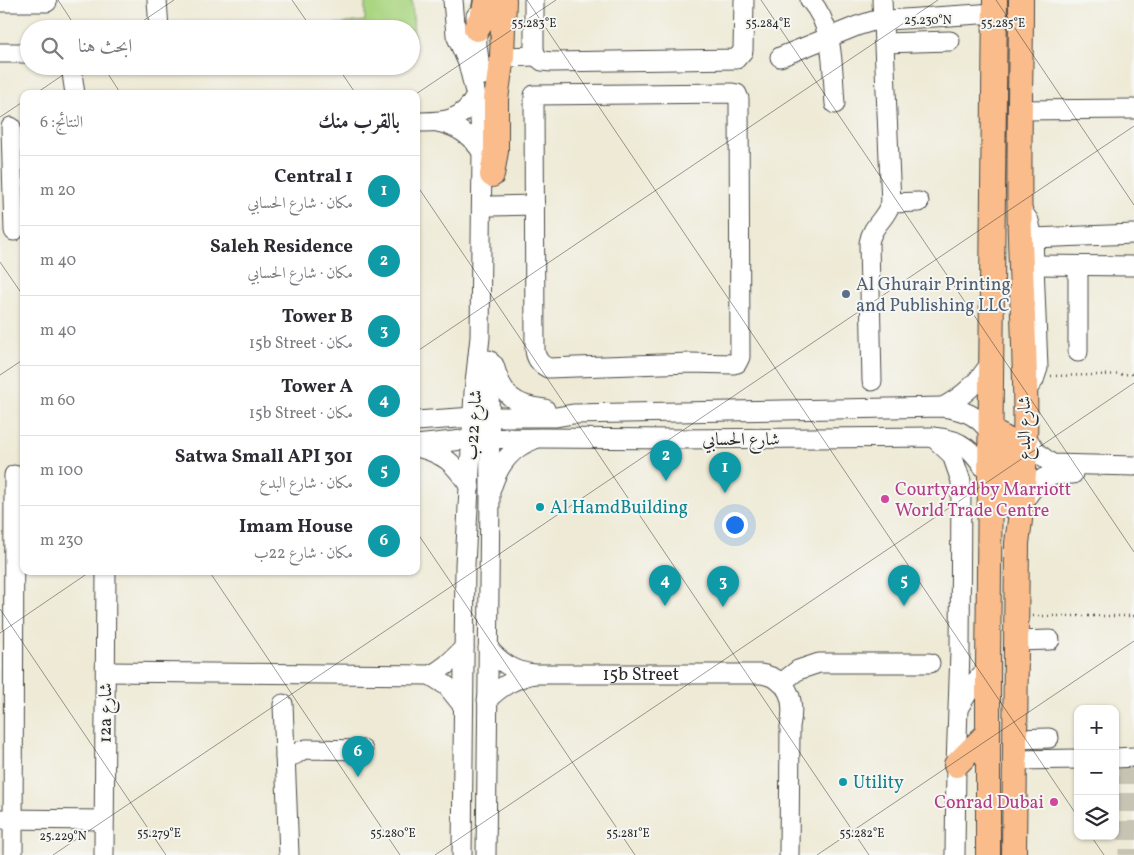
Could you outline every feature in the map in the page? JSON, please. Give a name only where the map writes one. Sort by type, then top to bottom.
[{"type":"highway","points":[[477,28],[485,12],[487,0]]},
{"type":"main road","points":[[487,178],[496,151],[496,99],[502,57],[504,0]]},
{"type":"main road","name":"شارع البدع","points":[[1014,855],[1018,543],[1023,502],[1024,433],[1030,384],[1019,207],[1024,4]]},
{"type":"main road","name":"شارع البدع","points":[[988,855],[988,668],[995,6]]},
{"type":"main road","points":[[990,433],[1001,435],[1005,442],[1009,511],[1018,543]]},
{"type":"main road","points":[[956,765],[988,733]]},
{"type":"street","points":[[157,0],[158,20]]},
{"type":"street","name":"شارع 22ب","points":[[453,0],[456,35],[468,63],[476,96],[480,118],[482,152],[491,206],[489,346],[480,439],[470,487],[465,565],[462,855]]},
{"type":"street","name":"شارع 22ب","points":[[476,0],[479,62],[488,113],[487,178],[480,299],[481,417]]},
{"type":"street","points":[[534,0],[534,49],[536,56],[542,61],[552,62],[736,59],[744,51],[744,0]]},
{"type":"street","points":[[810,0],[820,13],[829,37],[835,104]]},
{"type":"street","points":[[872,381],[869,243],[872,230],[885,215],[891,203],[882,0]]},
{"type":"street","points":[[0,2],[47,2]]},
{"type":"street","points":[[780,57],[864,23],[995,6]]},
{"type":"street","points":[[884,43],[950,41]]},
{"type":"street","points":[[0,53],[20,53]]},
{"type":"street","points":[[502,57],[536,56]]},
{"type":"street","points":[[72,75],[74,90]]},
{"type":"street","points":[[737,94],[739,99],[740,357],[737,363],[548,368],[540,363],[535,350],[535,206],[534,95],[737,94]]},
{"type":"street","points":[[437,122],[457,116],[468,108],[476,96]]},
{"type":"street","points":[[1020,110],[1134,109]]},
{"type":"street","points":[[420,122],[447,124],[464,131],[482,152]]},
{"type":"street","points":[[12,127],[14,230]]},
{"type":"street","points":[[891,203],[918,202]]},
{"type":"street","points":[[491,206],[535,206]]},
{"type":"street","points":[[1019,207],[1029,221],[1033,238],[1038,368],[1030,384]]},
{"type":"street","points":[[1033,238],[1134,234]]},
{"type":"street","points":[[1034,265],[1134,266]]},
{"type":"street","points":[[1078,266],[1078,352]]},
{"type":"street","points":[[489,346],[501,386],[509,396],[529,408],[573,414]]},
{"type":"street","points":[[943,407],[954,401],[975,384],[991,362]]},
{"type":"street","name":"شارع الحسابي","points":[[420,421],[481,417],[556,418],[573,414],[943,407],[961,409],[971,414],[983,423],[990,433]]},
{"type":"street","points":[[1024,433],[1035,451],[1052,464],[1134,466]]},
{"type":"street","points":[[933,437],[952,455],[960,481],[960,652],[955,855]]},
{"type":"street","name":"شارع الحسابي","points":[[420,446],[480,439],[933,437],[951,440],[966,447],[973,452],[990,476]]},
{"type":"street","points":[[490,497],[497,472],[512,451],[524,444],[542,438]]},
{"type":"street","name":"شارع 22ب","points":[[480,439],[490,497],[486,855]]},
{"type":"street","points":[[420,447],[438,453],[449,460],[470,487]]},
{"type":"street","points":[[1023,502],[1038,482],[1050,475],[1134,473]]},
{"type":"street","points":[[12,475],[7,819],[13,855]]},
{"type":"street","name":"12a شارع","points":[[104,855],[106,575]]},
{"type":"street","points":[[1017,641],[1050,640]]},
{"type":"street","points":[[106,672],[430,674],[448,665],[464,648]]},
{"type":"street","name":"15b Street","points":[[488,648],[507,666],[520,672],[533,674],[766,675],[781,683]]},
{"type":"street","points":[[789,855],[790,727],[792,703],[788,692],[781,683],[798,670],[819,663],[930,663]]},
{"type":"street","points":[[958,708],[974,682],[988,668]]},
{"type":"street","points":[[430,674],[447,686],[464,706]]},
{"type":"street","name":"15b Street","points":[[488,700],[508,683],[520,677],[533,674]]},
{"type":"street","points":[[750,675],[767,684],[781,698],[790,727]]},
{"type":"street","points":[[283,704],[289,855]]},
{"type":"street","points":[[1015,749],[1049,738]]},
{"type":"street","points":[[285,757],[296,756],[301,750],[306,748],[363,750]]},
{"type":"street","points":[[1015,749],[1074,758]]},
{"type":"street","points":[[7,819],[104,820]]},
{"type":"path","points":[[1030,384],[1134,374]]},
{"type":"path","points":[[1018,616],[1134,616]]},
{"type":"green space","points":[[365,0],[412,0],[413,20],[365,20]]},
{"type":"tunnel","points":[[1128,765],[1128,855]]},
{"type":"place","name":"Al Ghurair Printing and Publishing LLC","points":[[846,294]]},
{"type":"place","name":"Saleh Residence","points":[[666,481]]},
{"type":"place","name":"Central 1","points":[[725,493]]},
{"type":"place","name":"Courtyard by Marriott World Trade Centre","points":[[885,499]]},
{"type":"place","name":"Al HamdBuilding","points":[[540,507]]},
{"type":"place","name":"Tower A","points":[[665,606]]},
{"type":"place","name":"Satwa Small API 301","points":[[904,606]]},
{"type":"place","name":"Tower B","points":[[723,607]]},
{"type":"place","name":"Imam House","points":[[358,777]]},
{"type":"place","name":"Utility","points":[[843,782]]},
{"type":"place","name":"Conrad Dubai","points":[[1054,802]]}]
